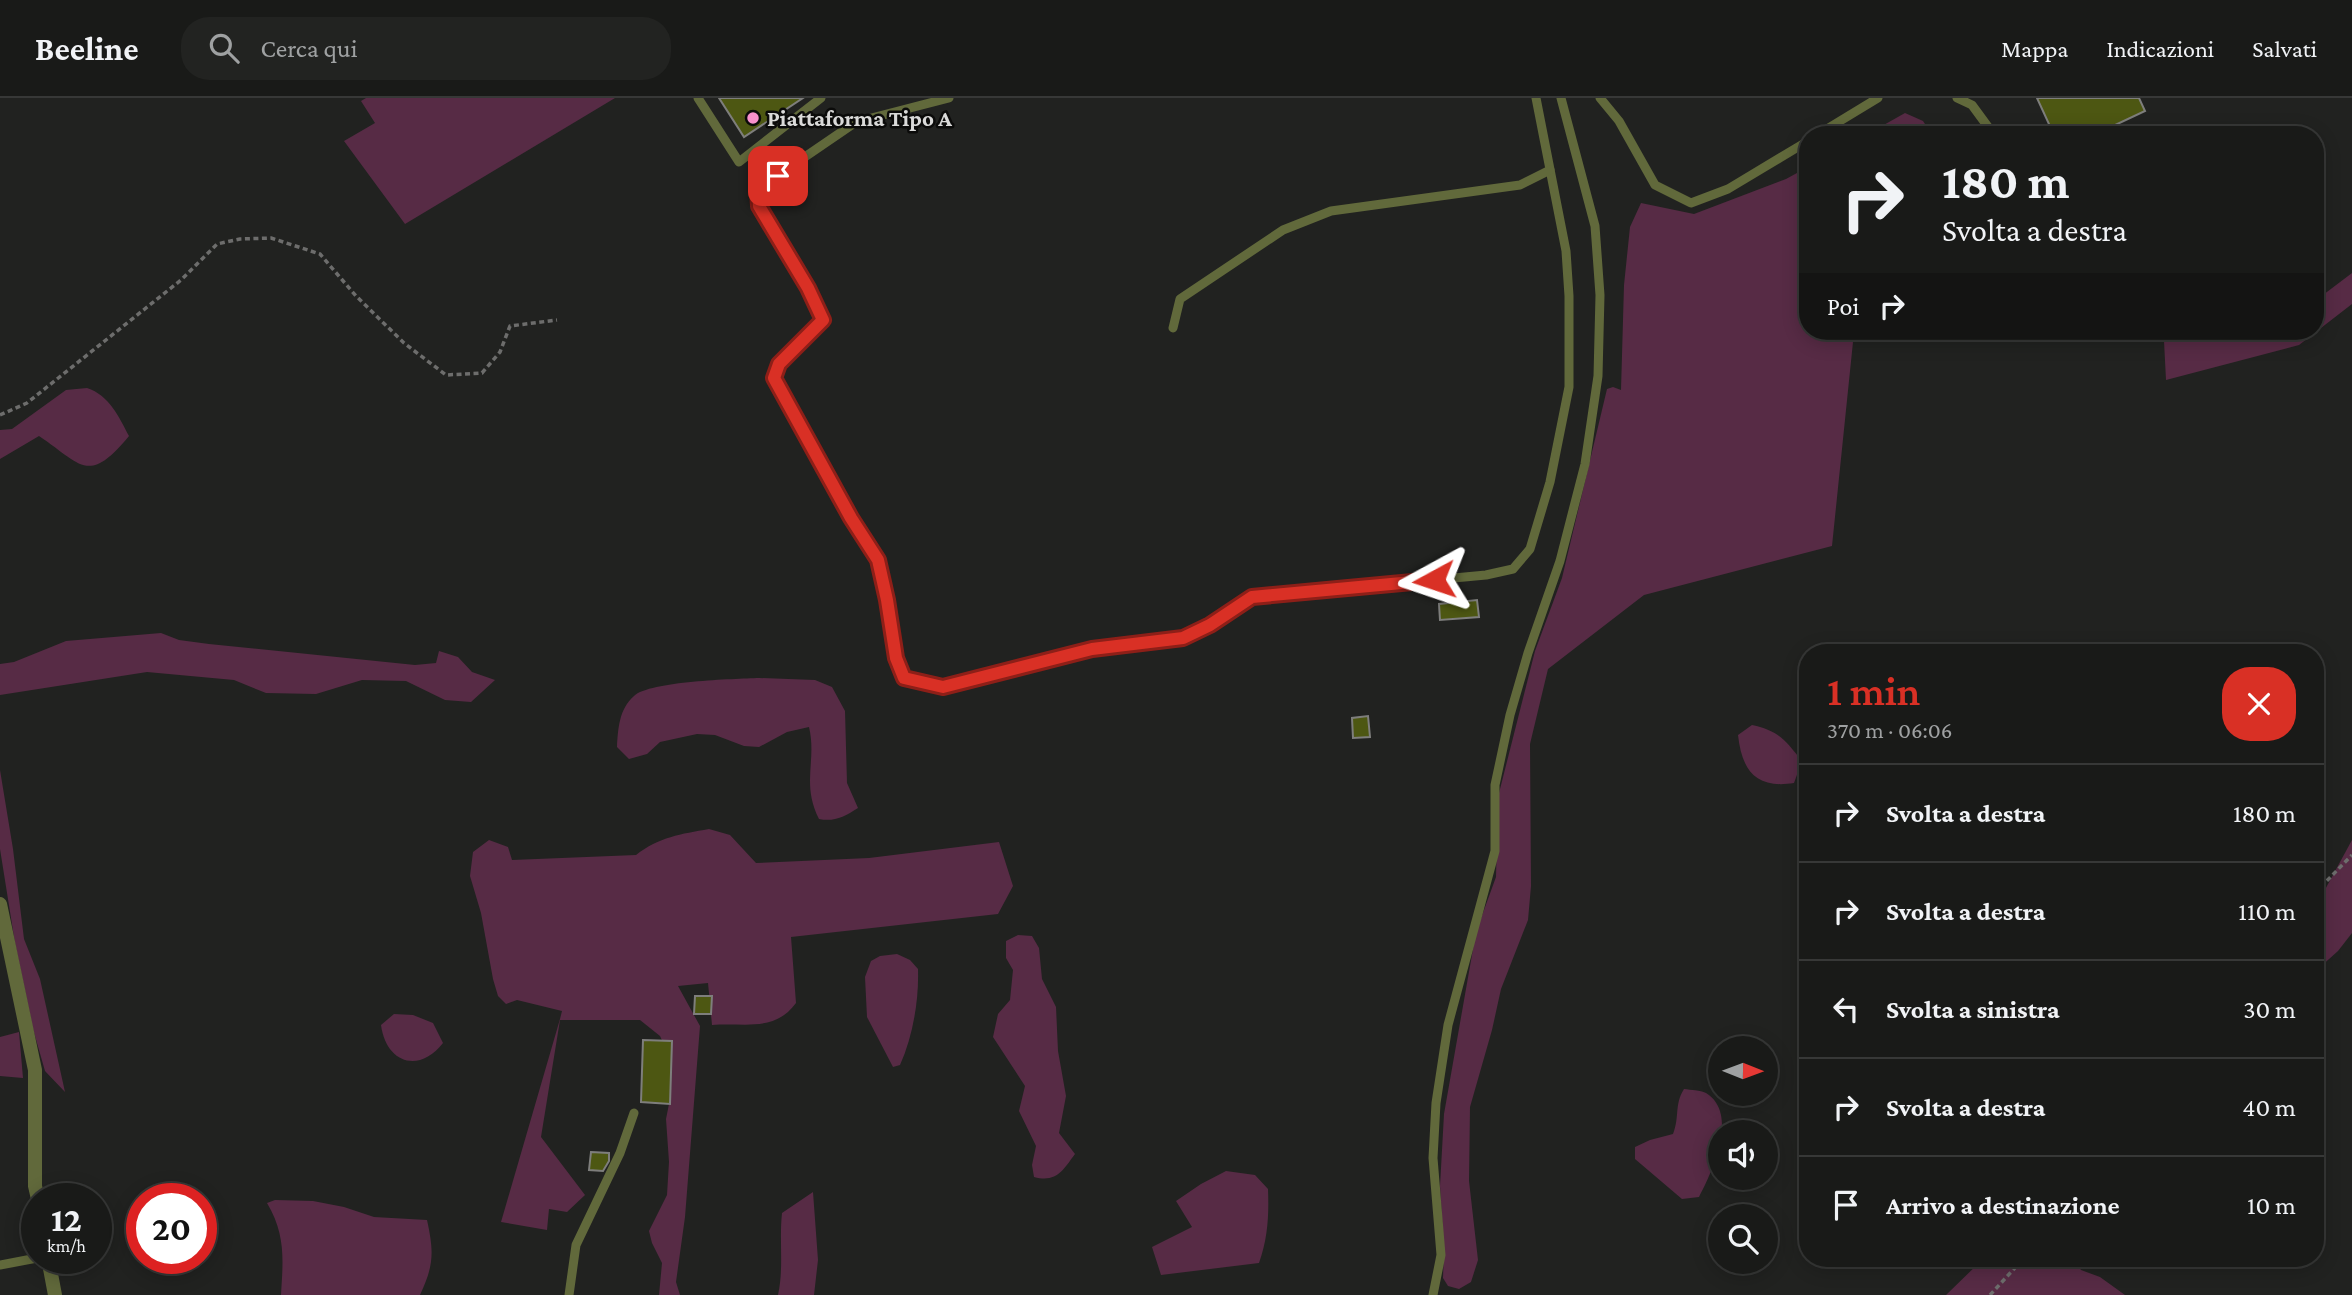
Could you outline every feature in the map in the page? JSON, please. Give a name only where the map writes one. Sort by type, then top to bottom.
[{"type":"street","points":[[0,904],[35,1070],[35,1183]]},
{"type":"street","points":[[51,1274],[55,1295]]},
{"type":"lane","points":[[698,98],[739,162],[821,98]]},
{"type":"lane","points":[[949,98],[856,122],[758,190],[759,206],[808,288],[823,320],[779,364],[774,378],[851,518],[878,560],[896,658],[904,678],[943,687],[1092,649],[1183,638],[1210,625],[1252,597],[1486,575],[1513,569],[1530,549],[1550,482],[1569,387],[1566,251],[1536,98]]},
{"type":"lane","points":[[1433,1295],[1441,1255],[1433,1158],[1436,1103],[1448,1024],[1495,852],[1496,785],[1510,715],[1528,653],[1560,562],[1585,464],[1598,376],[1600,295],[1595,226],[1561,98]]},
{"type":"lane","points":[[1600,98],[1619,121],[1655,185],[1691,203],[1728,189],[1799,146]]},
{"type":"lane","points":[[1833,126],[1878,98]]},
{"type":"lane","points":[[1957,98],[1972,105],[1987,126]]},
{"type":"lane","points":[[1172,328],[1180,299],[1283,230],[1331,211],[1520,184],[1550,170]]},
{"type":"lane","points":[[569,1295],[576,1245],[620,1153],[634,1113]]},
{"type":"lane","points":[[0,1265],[21,1261]]},
{"type":"path","points":[[0,415],[27,403],[181,280],[217,244],[240,239],[271,238],[320,254],[356,296],[404,343],[446,375],[482,373],[500,352],[510,326],[557,320]]},
{"type":"path","points":[[2324,884],[2352,855]]},
{"type":"path","points":[[1990,1295],[2016,1267]]},
{"type":"shaded area","points":[[366,98],[615,98],[405,224],[344,141],[375,123],[361,101]]},
{"type":"shaded area","points":[[1905,113],[1923,121],[1926,126],[1882,126]]},
{"type":"shaded area","points":[[1799,172],[1799,340],[1857,340],[1853,342],[1832,546],[1644,595],[1548,669],[1530,744],[1531,886],[1528,920],[1501,989],[1470,1107],[1469,1181],[1478,1260],[1471,1282],[1459,1289],[1448,1286],[1443,1278],[1440,1186],[1444,1114],[1476,932],[1496,877],[1498,797],[1535,651],[1562,578],[1607,389],[1613,387],[1621,390],[1624,285],[1630,227],[1641,203],[1694,214]]},
{"type":"shaded area","points":[[2352,273],[2352,304],[2324,326],[2324,294]]},
{"type":"shaded area","points":[[2305,340],[2299,345],[2166,380],[2164,341]]},
{"type":"shaded area","points":[[87,388],[107,401],[129,436],[104,461],[84,465],[39,436],[0,459],[0,430],[12,429],[66,390]]},
{"type":"shaded area","points":[[161,633],[179,640],[209,644],[415,665],[436,663],[439,651],[458,657],[472,672],[495,680],[471,702],[445,700],[406,681],[362,680],[316,694],[266,693],[234,680],[147,672],[0,695],[0,664],[14,662],[66,641]]},
{"type":"shaded area","points":[[759,678],[815,680],[832,687],[845,711],[847,783],[858,808],[839,818],[819,819],[811,794],[809,727],[787,732],[759,747],[744,746],[715,735],[697,734],[660,742],[647,754],[629,759],[617,747],[622,713],[629,701],[643,691],[674,684]]},
{"type":"shaded area","points":[[1752,725],[1781,737],[1799,757],[1799,769],[1794,783],[1770,783],[1753,775],[1743,759],[1738,735]]},
{"type":"shaded area","points":[[0,770],[24,939],[40,979],[65,1092],[45,1071],[15,943],[0,849]]},
{"type":"shaded area","points":[[709,829],[730,835],[756,863],[869,858],[999,842],[1013,886],[998,914],[791,937],[796,1003],[778,1019],[768,1022],[712,1025],[708,983],[678,986],[700,1026],[685,1217],[676,1282],[680,1295],[659,1295],[662,1263],[649,1231],[667,1195],[669,1162],[666,1119],[670,1099],[666,1049],[660,1036],[640,1020],[560,1020],[541,1137],[585,1195],[567,1212],[549,1209],[547,1230],[501,1222],[562,1011],[517,1000],[506,1004],[498,996],[481,913],[470,876],[473,852],[489,840],[508,847],[512,860],[636,855],[662,840]]},
{"type":"shaded area","points":[[2352,840],[2352,933],[2324,964],[2324,891]]},
{"type":"shaded area","points":[[1018,935],[1032,936],[1039,948],[1042,979],[1056,1007],[1058,1051],[1066,1096],[1059,1133],[1075,1154],[1059,1174],[1048,1178],[1034,1177],[1032,1165],[1036,1146],[1019,1111],[1025,1086],[993,1037],[998,1014],[1010,1000],[1013,970],[1006,958],[1006,941]]},
{"type":"shaded area","points":[[897,954],[910,960],[918,969],[918,981],[908,1042],[900,1065],[893,1067],[867,1017],[865,977],[871,961],[880,956]]},
{"type":"shaded area","points":[[394,1014],[413,1015],[433,1023],[443,1043],[424,1059],[414,1061],[396,1056],[384,1038],[381,1025]]},
{"type":"shaded area","points":[[19,1032],[23,1078],[0,1076],[0,1037]]},
{"type":"shaded area","points":[[1684,1089],[1704,1092],[1708,1095],[1708,1106],[1718,1106],[1721,1120],[1708,1120],[1708,1179],[1699,1197],[1682,1199],[1635,1159],[1635,1147],[1673,1134],[1679,1100]]},
{"type":"shaded area","points":[[1226,1171],[1255,1175],[1268,1189],[1267,1226],[1259,1263],[1161,1275],[1152,1247],[1192,1227],[1176,1201]]},
{"type":"shaded area","points":[[813,1192],[818,1260],[814,1295],[778,1295],[782,1213]]},
{"type":"shaded area","points":[[275,1200],[313,1201],[374,1217],[427,1220],[431,1258],[420,1295],[281,1295],[280,1237],[267,1203]]},
{"type":"shaded area","points":[[1975,1267],[2079,1267],[2100,1277],[2125,1295],[1946,1295]]},
{"type":"building","name":"Piattaforma Tipo A","points":[[719,98],[803,98],[744,137]]},
{"type":"building","points":[[2037,98],[2139,98],[2145,111],[2113,126],[2050,126]]},
{"type":"building","points":[[1477,600],[1479,617],[1440,620],[1439,604]]},
{"type":"building","points":[[1368,716],[1370,737],[1353,738],[1352,718]]},
{"type":"building","points":[[695,996],[712,996],[711,1014],[694,1014]]},
{"type":"building","points":[[643,1040],[672,1041],[670,1104],[641,1102]]},
{"type":"building","points":[[591,1152],[609,1153],[609,1161],[603,1171],[589,1170]]},
{"type":"place","name":"Piattaforma Tipo A","points":[[753,118]]},
{"type":"route","points":[[778,176],[758,190],[759,206],[808,288],[823,320],[779,364],[774,378],[851,518],[878,560],[896,658],[904,678],[943,687],[1092,649],[1183,638],[1210,625],[1252,597],[1434,580]]}]
